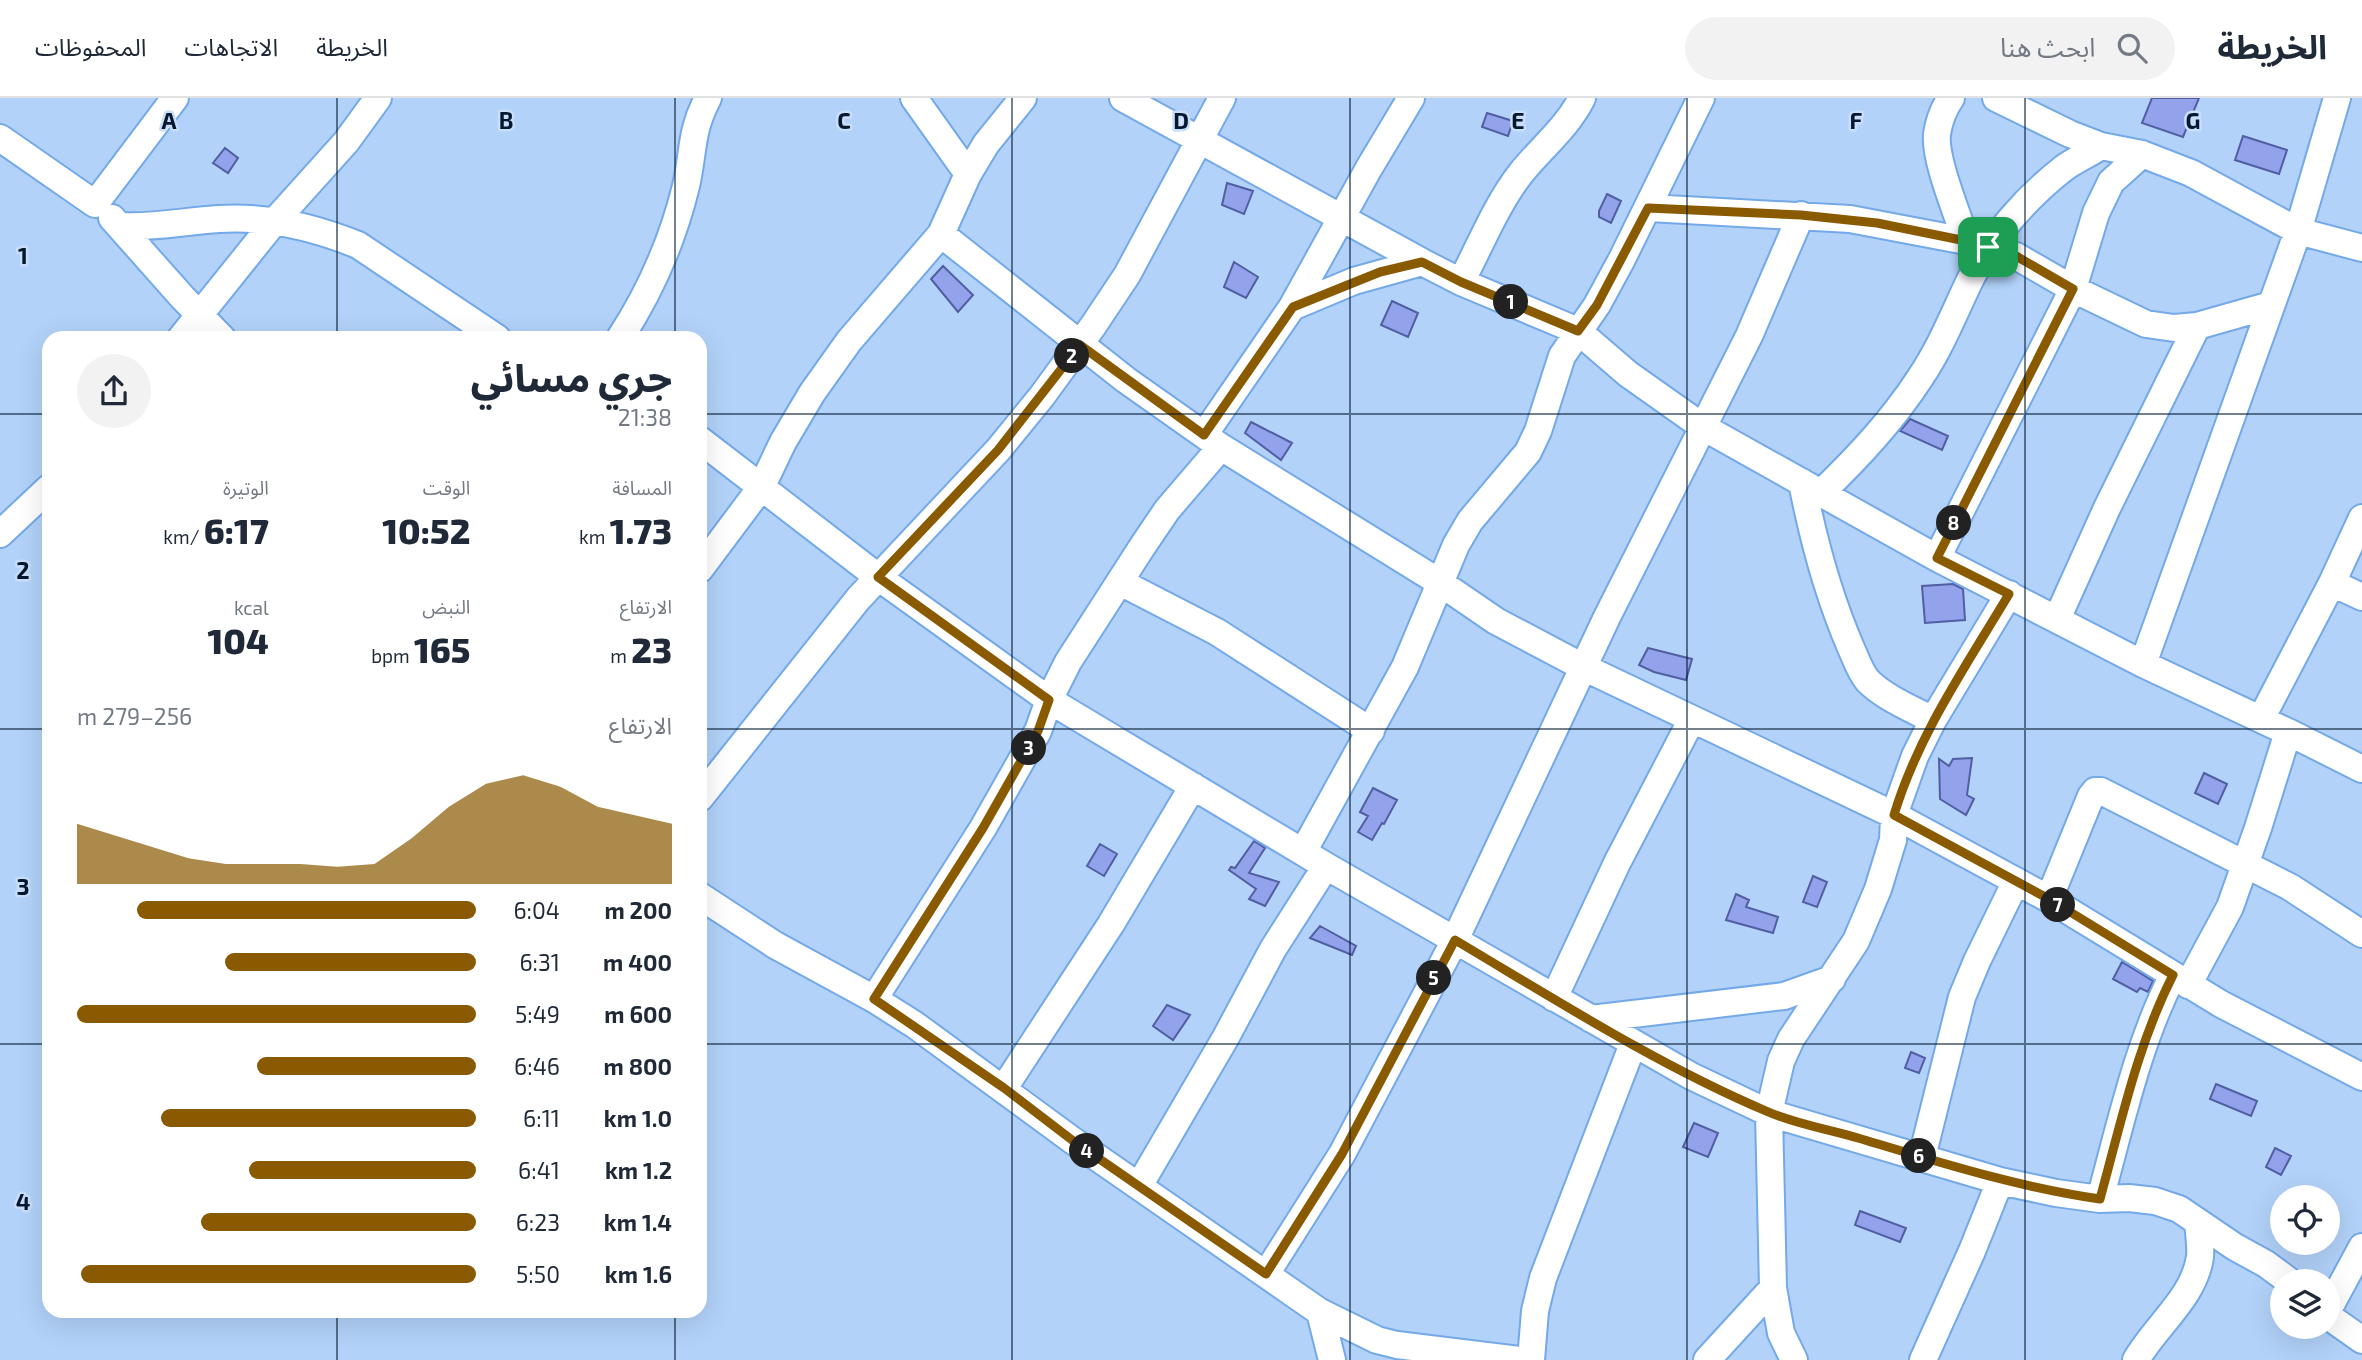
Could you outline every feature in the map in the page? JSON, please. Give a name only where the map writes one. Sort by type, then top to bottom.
[{"type":"street","points":[[95,204],[175,98]]},
{"type":"street","points":[[186,331],[274,222],[346,142],[378,98]]},
{"type":"street","points":[[624,331],[650,285],[668,241],[686,185],[693,132],[708,98]]},
{"type":"street","points":[[914,98],[968,174]]},
{"type":"street","points":[[707,560],[762,486],[783,442],[812,393],[849,341],[941,234],[968,174],[1004,120],[1023,98]]},
{"type":"street","points":[[1124,98],[1422,262],[1461,282],[1578,331],[1590,338],[1628,374],[1703,427],[1937,558],[2143,664],[2362,769]]},
{"type":"street","points":[[707,789],[836,624],[998,450],[1080,345],[1127,275],[1222,98]]},
{"type":"street","points":[[874,999],[983,828],[1038,731],[1049,700],[1068,662],[1213,441],[1293,307],[1411,98]]},
{"type":"street","points":[[1461,282],[1501,205],[1521,174],[1564,125],[1582,98]]},
{"type":"street","points":[[1303,852],[1371,731],[1423,627],[1439,582],[1470,521],[1528,452],[1538,431],[1562,356],[1597,305],[1702,98]]},
{"type":"street","points":[[1812,487],[1868,447],[1920,378],[1939,346],[1970,279],[1977,244],[1940,160],[1937,136],[1944,108],[1951,98]]},
{"type":"street","points":[[1996,98],[2101,146],[2142,154],[2191,173],[2298,231],[2362,248]]},
{"type":"street","points":[[2143,664],[2298,231],[2337,98]]},
{"type":"street","points":[[0,138],[95,204],[121,226],[215,331]]},
{"type":"street","points":[[1977,244],[2015,214],[2065,167],[2101,146]]},
{"type":"street","points":[[1937,558],[2073,289],[2096,213],[2111,182],[2142,154]]},
{"type":"street","points":[[1648,208],[1801,215],[1864,221],[1977,244],[2016,256],[2073,289],[2146,324],[2174,328],[2197,327],[2271,305]]},
{"type":"street","points":[[1266,1274],[1342,1154],[1455,940],[1583,667],[1749,336],[1801,215]]},
{"type":"street","points":[[121,226],[162,226],[221,219],[274,222],[312,229],[358,245],[487,331]]},
{"type":"street","points":[[941,234],[1080,345],[1213,441],[1439,582],[1496,621],[1583,667],[1894,815],[2049,899],[2258,1024],[2362,1077]]},
{"type":"street","points":[[1293,307],[1354,281],[1422,262]]},
{"type":"street","points":[[2057,618],[2127,467],[2197,327]]},
{"type":"street","points":[[707,445],[878,577],[1049,700],[1553,999],[1691,1076],[1769,1113],[2000,1181],[2100,1199],[2155,1200],[2179,1209],[2273,1269]]},
{"type":"street","points":[[1812,487],[1811,528],[1840,622],[1863,674],[1877,688],[1933,720]]},
{"type":"street","points":[[0,534],[42,495]]},
{"type":"street","points":[[2260,719],[2332,583],[2362,518]]},
{"type":"street","points":[[1120,582],[1217,632],[1371,731]]},
{"type":"street","points":[[2332,583],[2362,597]]},
{"type":"street","points":[[1794,1360],[1781,1333],[1773,1289],[1769,1113],[1781,1061],[1791,1039],[1856,941],[1878,889],[1893,840],[1894,815],[1905,777],[1933,720],[2009,594]]},
{"type":"street","points":[[1553,999],[1617,863],[1692,719]]},
{"type":"street","points":[[2100,1199],[2139,1057],[2156,1010],[2181,980],[2230,907],[2288,732]]},
{"type":"street","points":[[1004,1088],[1111,924],[1193,786]]},
{"type":"street","points":[[2049,899],[2091,796],[2095,791],[2101,791],[2306,896],[2362,934]]},
{"type":"street","points":[[1139,1186],[1226,1037],[1273,949],[1326,866]]},
{"type":"street","points":[[1922,1157],[1962,997],[2016,881]]},
{"type":"street","points":[[707,901],[775,945],[874,999],[1320,1312],[1377,1340],[1397,1345],[1519,1360]]},
{"type":"street","points":[[1591,1019],[1784,996],[1832,979]]},
{"type":"street","points":[[1531,1360],[1535,1311],[1543,1278],[1633,1044]]},
{"type":"street","points":[[1923,1360],[2000,1181]]},
{"type":"street","points":[[2136,1360],[2146,1343],[2188,1290],[2200,1254],[2198,1223]]},
{"type":"street","points":[[2340,1288],[2362,1247]]},
{"type":"street","points":[[1707,1360],[1773,1289]]},
{"type":"street","points":[[1320,1312],[1332,1360]]},
{"type":"street","points":[[2340,1324],[2362,1340]]},
{"type":"building","points":[[2152,98],[2199,98],[2183,137],[2142,123]]},
{"type":"building","points":[[1487,113],[1513,121],[1508,136],[1482,127]]},
{"type":"building","points":[[2243,136],[2287,150],[2279,174],[2235,160]]},
{"type":"building","points":[[225,148],[238,158],[228,173],[213,163]]},
{"type":"building","points":[[1227,183],[1253,191],[1244,214],[1222,205]]},
{"type":"building","points":[[1607,194],[1621,201],[1611,223],[1599,217]]},
{"type":"building","points":[[1234,262],[1258,277],[1246,298],[1224,287]]},
{"type":"building","points":[[943,266],[973,295],[958,312],[931,279]]},
{"type":"building","points":[[1392,301],[1418,313],[1408,337],[1381,325]]},
{"type":"building","points":[[1910,419],[1948,436],[1942,450],[1900,431]]},
{"type":"building","points":[[1251,422],[1292,443],[1281,460],[1245,433]]},
{"type":"building","points":[[1953,584],[1963,589],[1965,620],[1925,623],[1922,586]]},
{"type":"building","points":[[1648,648],[1692,659],[1686,680],[1654,672],[1639,665]]},
{"type":"building","points":[[1972,758],[1967,795],[1974,799],[1966,815],[1940,799],[1939,759],[1949,766],[1953,759]]},
{"type":"building","points":[[2204,773],[2227,784],[2218,804],[2195,793]]},
{"type":"building","points":[[1373,788],[1397,800],[1372,840],[1358,832],[1368,816],[1360,812]]},
{"type":"building","points":[[1254,841],[1265,848],[1249,873],[1279,882],[1265,906],[1249,899],[1256,889],[1229,870],[1231,867],[1235,868]]},
{"type":"building","points":[[1100,844],[1117,854],[1104,876],[1087,866]]},
{"type":"building","points":[[1813,876],[1827,882],[1817,907],[1803,902]]},
{"type":"building","points":[[1736,894],[1749,900],[1746,907],[1778,917],[1773,933],[1726,920]]},
{"type":"building","points":[[1320,926],[1356,946],[1352,955],[1310,938]]},
{"type":"building","points":[[2122,962],[2153,981],[2148,992],[2140,988],[2137,992],[2113,979]]},
{"type":"building","points":[[1167,1005],[1190,1015],[1173,1040],[1153,1026]]},
{"type":"building","points":[[1911,1052],[1925,1058],[1919,1073],[1905,1068]]},
{"type":"building","points":[[2216,1084],[2257,1101],[2251,1116],[2210,1099]]},
{"type":"building","points":[[1694,1123],[1718,1133],[1708,1157],[1683,1147]]},
{"type":"building","points":[[2275,1148],[2291,1156],[2281,1175],[2266,1167]]},
{"type":"building","points":[[1860,1211],[1906,1228],[1900,1242],[1855,1225]]},
{"type":"route","points":[[1648,208],[1850,219],[1988,247],[2016,256],[2073,289],[1937,558],[2009,594],[1933,720],[1905,777],[1894,815],[2049,899],[2173,975],[2156,1010],[2139,1057],[2100,1199],[2000,1181],[1769,1113],[1691,1076],[1553,999],[1455,940],[1342,1154],[1266,1274],[874,999],[1015,774],[1038,731],[1049,700],[878,577],[998,450],[1080,345],[1204,435],[1293,307],[1380,272],[1422,262],[1461,282],[1578,331],[1597,305],[1648,208]]}]
